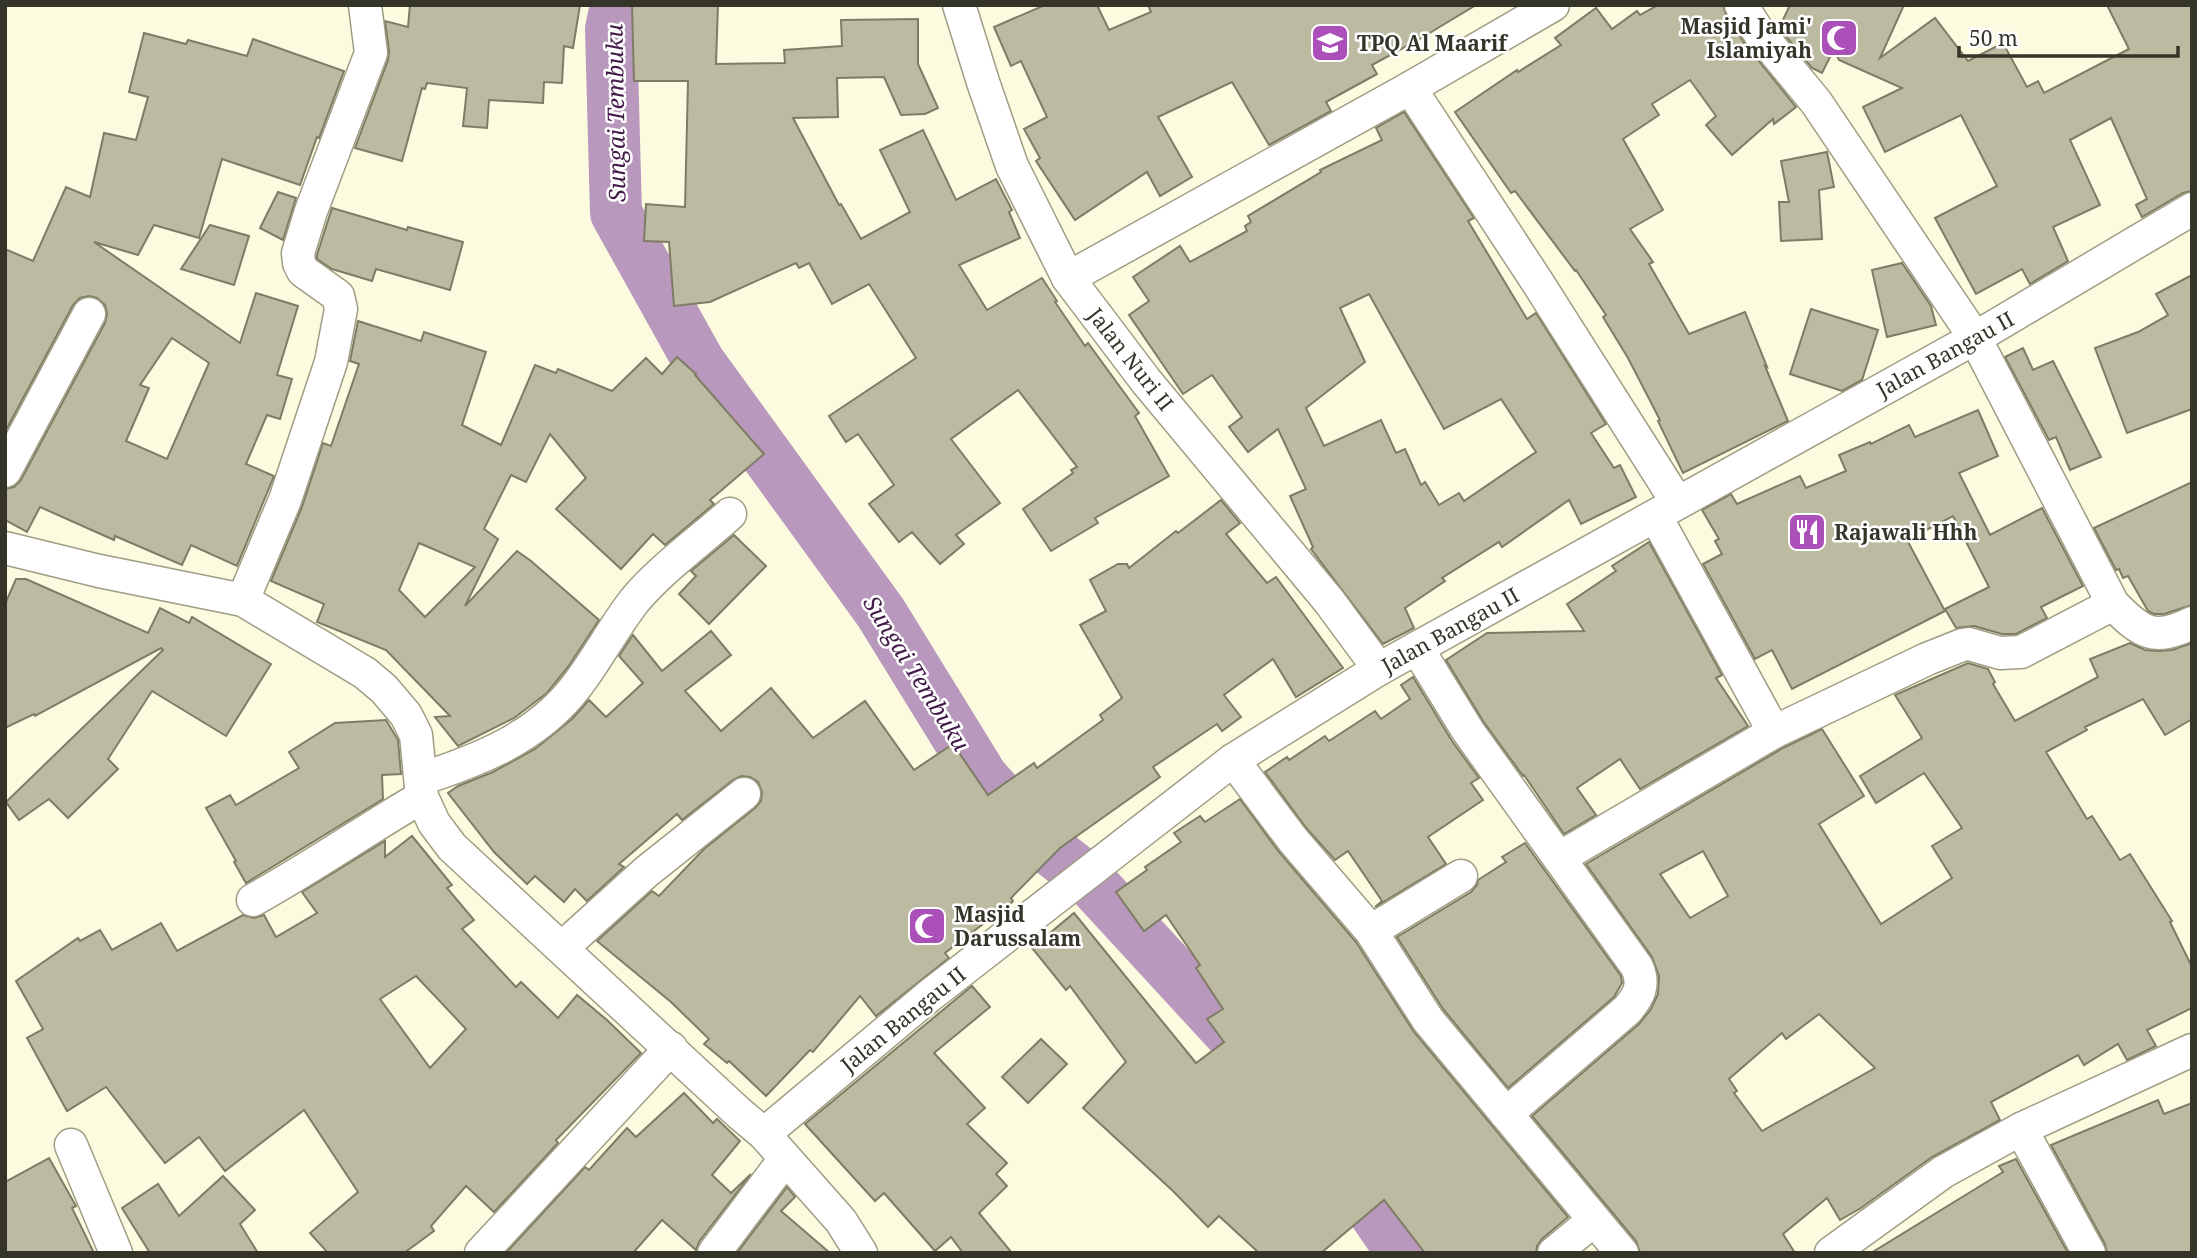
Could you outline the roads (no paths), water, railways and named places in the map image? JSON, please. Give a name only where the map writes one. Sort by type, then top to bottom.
[{"type":"street","points":[[243,600],[285,500],[331,362],[340,302],[338,296],[303,271],[298,253],[311,211],[371,53],[365,5]]},
{"type":"street","name":"Jalan Nuri II","points":[[959,5],[1012,166],[1068,278],[1146,381],[1329,601],[1380,669]]},
{"type":"street","points":[[1068,278],[1410,88],[1553,5]]},
{"type":"street","points":[[1741,5],[1760,34],[1816,102],[1975,338],[2113,604],[2129,620],[2155,634],[2172,632],[2192,623]]},
{"type":"street","points":[[1410,88],[1666,510],[1774,732]]},
{"type":"street","name":"Jalan Bangau II","points":[[764,1134],[929,996],[1233,760],[1380,669],[1975,338],[2192,209]]},
{"type":"street","points":[[5,471],[89,314]]},
{"type":"street","points":[[253,900],[375,825],[422,788],[461,765],[504,747],[533,729],[575,689],[636,599],[730,514]]},
{"type":"street","points":[[5,548],[99,571],[243,600],[365,673],[384,689],[406,715],[416,735],[422,788],[434,823],[453,847],[739,1114],[764,1134],[842,1221],[861,1253]]},
{"type":"street","points":[[1559,858],[1774,732],[1927,659],[1962,645],[1979,645],[2000,653],[2021,652],[2113,604]]},
{"type":"street","points":[[1417,648],[1468,731],[1640,974],[1641,989],[1638,998],[1627,1010],[1506,1114]]},
{"type":"street","points":[[1233,760],[1293,840],[1371,931],[1428,1020],[1622,1253]]},
{"type":"street","points":[[562,948],[646,872],[744,794]]},
{"type":"street","points":[[1371,931],[1461,876]]},
{"type":"street","points":[[481,1253],[671,1048]]},
{"type":"street","points":[[1831,1253],[1943,1172],[2021,1129],[2192,1050]]},
{"type":"street","points":[[2021,1129],[2089,1253]]},
{"type":"street","points":[[71,1145],[116,1253]]},
{"type":"street","points":[[714,1253],[785,1159]]},
{"type":"street","points":[[1554,1253],[1594,1220]]},
{"type":"waterway","name":"Sungai Tembuku","points":[[616,5],[611,29],[616,213],[699,362],[881,613],[982,777],[1039,841],[1089,880],[1263,1069]]},
{"type":"waterway","name":"Sungai Tembuku","points":[[1333,1152],[1402,1253]]},
{"type":"place","name":"Masjid Jami' Islamiyah","points":[[1839,38]]},
{"type":"place","name":"TPQ Al Maarif","points":[[1330,43]]},
{"type":"place","name":"Rajawali Hhh","points":[[1807,532]]},
{"type":"place","name":"Masjid Darussalam","points":[[927,926]]}]
